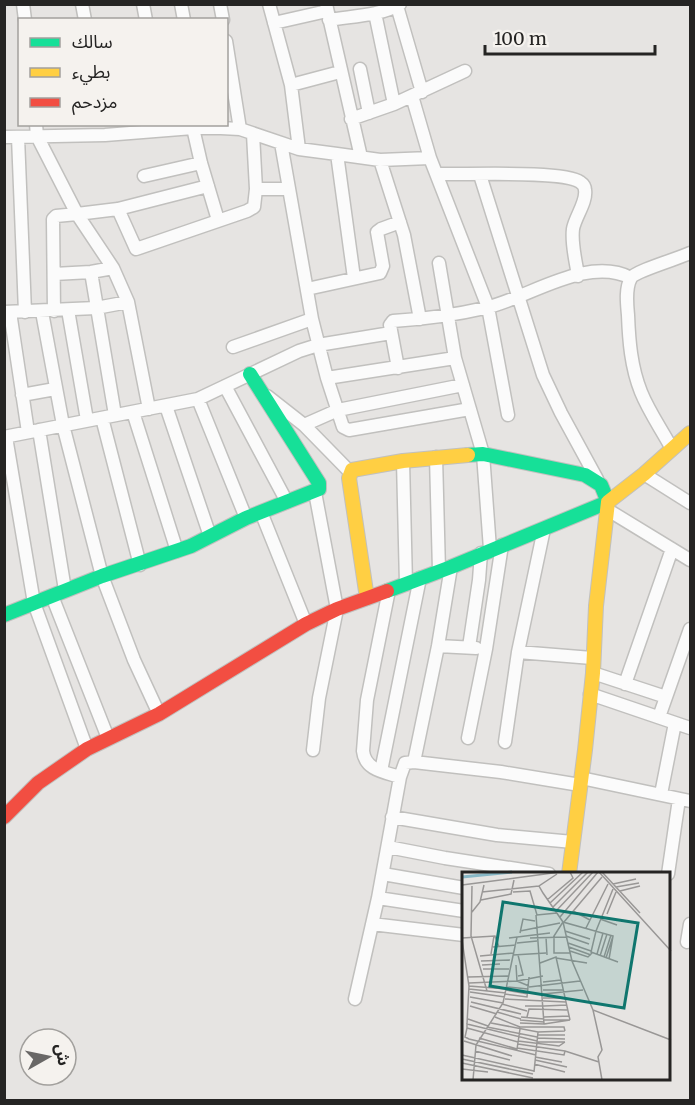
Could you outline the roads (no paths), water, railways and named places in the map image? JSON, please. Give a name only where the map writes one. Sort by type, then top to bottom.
[{"type":"street","points":[[269,4],[291,86],[299,149]]},
{"type":"street","points":[[274,23],[327,12],[375,13],[399,5],[430,158],[488,307],[508,415]]},
{"type":"street","points":[[327,12],[361,157]]},
{"type":"street","points":[[375,13],[394,104]]},
{"type":"street","points":[[228,63],[240,129]]},
{"type":"street","points":[[360,69],[369,113]]},
{"type":"street","points":[[351,119],[394,104],[465,71]]},
{"type":"street","points":[[291,86],[340,72]]},
{"type":"street","points":[[193,128],[218,220]]},
{"type":"street","points":[[4,137],[18,137],[36,130],[240,129],[299,149],[380,160],[430,158]]},
{"type":"street","points":[[36,130],[77,214],[113,268],[128,302],[148,410]]},
{"type":"street","points":[[118,209],[135,249],[236,216],[254,207],[256,189],[253,134]]},
{"type":"street","points":[[18,137],[25,312]]},
{"type":"street","points":[[281,143],[312,319],[327,378],[343,427],[348,430],[470,409]]},
{"type":"street","points":[[337,154],[354,278]]},
{"type":"street","points":[[380,160],[400,222],[420,319]]},
{"type":"street","points":[[144,176],[201,163]]},
{"type":"street","points":[[437,174],[555,176],[580,181],[585,196],[573,235],[578,276]]},
{"type":"street","points":[[480,175],[543,375],[561,413],[600,483],[608,506],[596,606],[593,673],[569,872]]},
{"type":"street","points":[[159,714],[134,660],[102,576],[55,389],[48,311],[54,274],[53,219],[56,216],[118,209],[208,186]]},
{"type":"street","points":[[256,189],[289,189]]},
{"type":"street","points":[[307,289],[380,273],[383,266],[377,232],[400,222]]},
{"type":"street","points":[[672,449],[634,373],[629,345],[627,299],[631,278],[636,273],[672,262],[690,253]]},
{"type":"street","points":[[439,262],[455,358],[483,454],[491,549],[486,649],[468,738]]},
{"type":"street","points":[[54,274],[113,268]]},
{"type":"street","points":[[398,368],[390,325],[393,321],[448,315],[488,307],[578,276],[608,270],[620,272],[631,278]]},
{"type":"street","points":[[91,272],[115,415]]},
{"type":"street","points":[[108,738],[59,593],[33,431],[22,395],[7,312],[96,308],[128,302]]},
{"type":"street","points":[[68,310],[87,420]]},
{"type":"street","points":[[233,347],[312,319]]},
{"type":"street","points":[[87,749],[34,603],[5,437],[198,399],[318,345],[391,333]]},
{"type":"street","points":[[327,378],[455,358]]},
{"type":"street","points":[[4,615],[102,576],[177,551],[246,518],[319,489],[319,483],[250,374]]},
{"type":"street","points":[[304,425],[338,410],[463,385]]},
{"type":"street","points":[[225,386],[287,502]]},
{"type":"street","points":[[22,395],[55,389]]},
{"type":"street","points":[[258,389],[304,425],[350,472],[368,598]]},
{"type":"street","points":[[198,399],[246,518]]},
{"type":"street","points":[[166,406],[210,536]]},
{"type":"street","points":[[134,412],[177,551]]},
{"type":"street","points":[[102,418],[140,565]]},
{"type":"street","points":[[4,817],[38,783],[87,749],[159,714],[306,624],[337,609],[608,506],[690,435]]},
{"type":"street","points":[[350,472],[403,460],[483,454],[597,479]]},
{"type":"street","points":[[414,762],[438,646],[445,569],[436,457]]},
{"type":"street","points":[[403,460],[406,584]]},
{"type":"street","points":[[644,474],[690,503]]},
{"type":"street","points":[[313,750],[319,698],[337,609],[315,492]]},
{"type":"street","points":[[608,506],[690,560]]},
{"type":"street","points":[[261,512],[306,624]]},
{"type":"street","points":[[505,742],[518,652],[544,529]]},
{"type":"street","points":[[469,647],[479,580],[491,549]]},
{"type":"street","points":[[625,684],[672,549]]},
{"type":"street","points":[[381,771],[420,579]]},
{"type":"street","points":[[388,590],[367,700],[363,751],[367,764],[400,777]]},
{"type":"street","points":[[658,717],[690,629]]},
{"type":"street","points":[[438,646],[486,649]]},
{"type":"street","points":[[518,652],[592,658]]},
{"type":"street","points":[[593,673],[666,697]]},
{"type":"street","points":[[590,694],[686,724],[661,794]]},
{"type":"street","points":[[355,999],[383,874],[400,777],[405,763],[414,762],[581,781],[685,800],[668,872]]},
{"type":"street","points":[[392,817],[497,835],[573,842]]},
{"type":"street","points":[[388,847],[536,872]]},
{"type":"street","points":[[383,874],[462,888]]},
{"type":"street","points":[[378,898],[462,911]]},
{"type":"street","points":[[372,924],[462,935]]},
{"type":"street","points":[[687,942],[690,924]]}]
